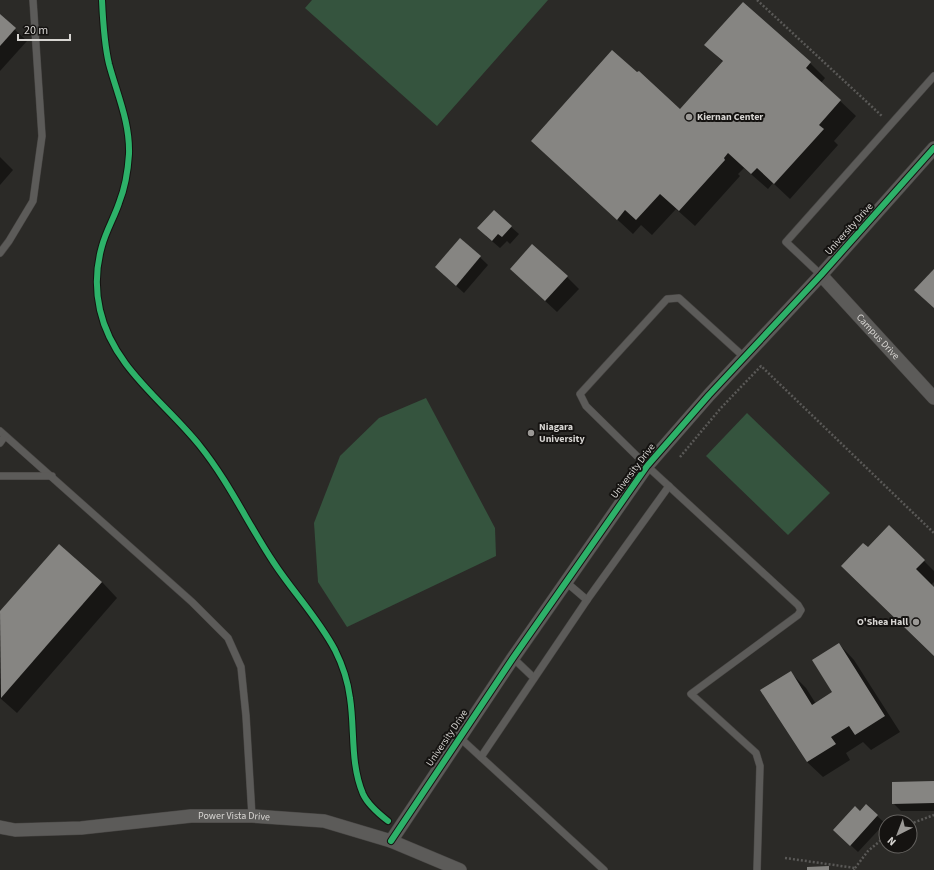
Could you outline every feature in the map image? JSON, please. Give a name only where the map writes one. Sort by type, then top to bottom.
[{"type":"street","name":"University Drive","points":[[391,841],[512,658],[647,466],[709,395],[821,275],[934,148]]},
{"type":"street","name":"Campus Drive","points":[[821,275],[934,398]]},
{"type":"street","name":"Power Vista Drive","points":[[0,827],[16,830],[81,828],[190,816],[252,816],[324,821],[391,841],[460,870]]},
{"type":"lane","points":[[0,253],[33,201],[42,136],[33,0]]},
{"type":"lane","points":[[821,275],[786,242],[934,76]]},
{"type":"lane","points":[[744,357],[679,298],[666,299],[580,394],[586,406],[647,466],[798,605],[801,610],[798,615],[691,694],[756,753],[760,766],[757,870]]},
{"type":"lane","points":[[0,443],[2,434],[52,476],[192,602],[228,638],[241,667],[246,716],[252,816]]},
{"type":"lane","points":[[0,476],[52,476]]},
{"type":"lane","points":[[481,757],[587,600],[669,486]]},
{"type":"lane","points":[[566,582],[587,600]]},
{"type":"lane","points":[[512,658],[534,678]]},
{"type":"lane","points":[[459,737],[604,870]]},
{"type":"path","points":[[757,0],[891,124]]},
{"type":"path","points":[[680,457],[720,409],[761,366],[934,533]]},
{"type":"path","points":[[918,821],[934,815]]},
{"type":"path","points":[[785,858],[854,869],[868,851],[878,843]]},
{"type":"green space","points":[[312,0],[548,0],[437,126],[305,8]]},
{"type":"green space","points":[[426,398],[495,528],[496,556],[347,627],[318,582],[314,523],[340,456],[379,418]]},
{"type":"green space","points":[[747,413],[830,493],[788,535],[706,456]]},
{"type":"building","name":"Kiernan Center","points":[[743,2],[811,62],[806,68],[841,100],[819,125],[824,129],[774,184],[757,168],[751,174],[728,153],[724,158],[725,160],[679,211],[660,194],[636,220],[625,210],[617,220],[531,141],[612,50],[637,72],[639,71],[680,109],[723,61],[704,45]]},
{"type":"building","points":[[0,14],[16,28],[0,46]]},
{"type":"building","points":[[494,210],[512,226],[502,237],[498,234],[492,241],[477,228]]},
{"type":"building","points":[[460,238],[481,256],[456,286],[435,267]]},
{"type":"building","points":[[532,244],[568,276],[545,301],[510,269]]},
{"type":"building","points":[[934,269],[934,308],[914,290]]},
{"type":"building","name":"O'Shea Hall","points":[[889,525],[925,560],[916,569],[934,587],[934,656],[841,566],[863,543],[868,547]]},
{"type":"building","points":[[59,544],[102,582],[1,698],[0,611]]},
{"type":"building","points":[[839,643],[885,716],[855,735],[849,726],[831,737],[836,744],[807,762],[760,690],[791,671],[812,705],[832,692],[812,660]]},
{"type":"building","points":[[934,781],[934,803],[892,804],[892,782]]},
{"type":"building","points":[[866,804],[878,815],[850,846],[833,830],[855,806],[860,811]]},
{"type":"building","points":[[829,866],[829,870],[807,870],[807,867]]},
{"type":"cycle path","points":[[102,0],[107,56],[125,119],[129,142],[127,173],[123,191],[104,240],[97,270],[98,302],[107,331],[116,350],[128,367],[200,446],[220,474],[274,563],[313,616],[335,650],[348,686],[354,758],[359,782],[363,794],[368,802],[388,821]]},
{"type":"cycle path","points":[[391,841],[513,658],[647,466],[709,395],[821,275],[934,148]]},
{"type":"place","name":"Kiernan Center","points":[[689,117]]},
{"type":"place","name":"Niagara University","points":[[531,433]]},
{"type":"place","name":"O'Shea Hall","points":[[916,622]]}]
